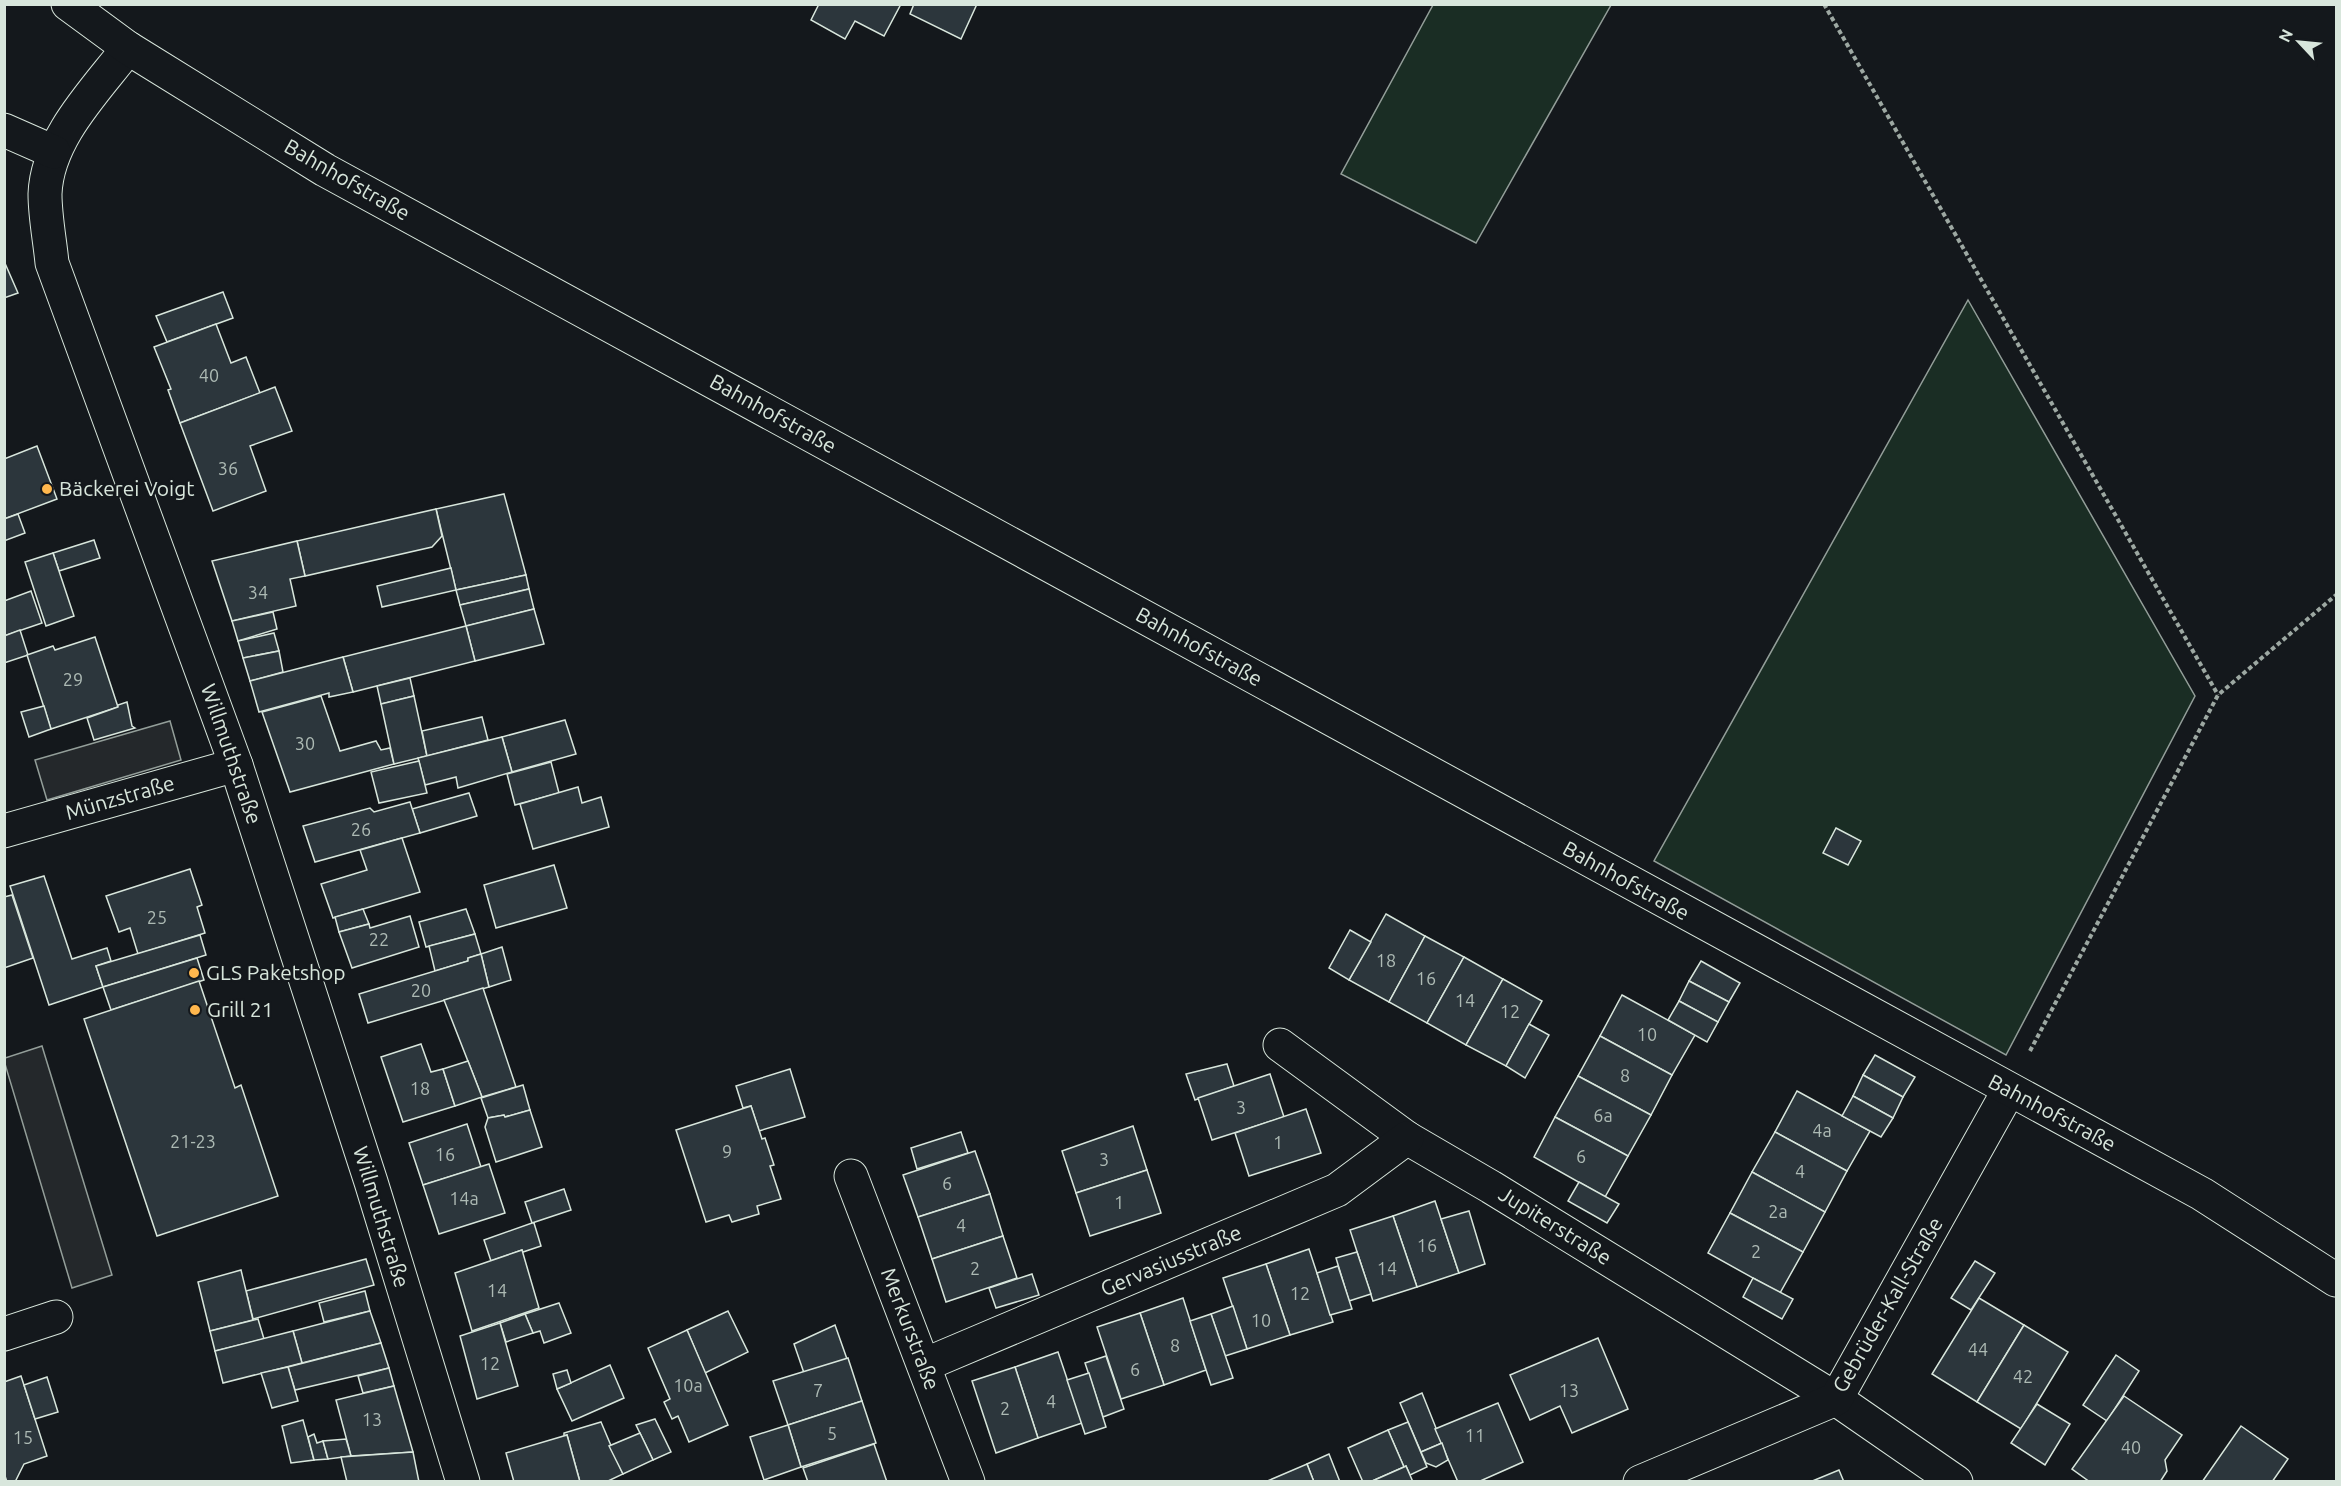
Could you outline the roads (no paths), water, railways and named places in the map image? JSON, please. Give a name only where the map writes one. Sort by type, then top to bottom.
[{"type":"street","name":"Bahnhofstraße","points":[[70,5],[128,48],[325,170],[2202,1194],[2337,1280]]},
{"type":"street","name":"Willmuthstraße","points":[[128,48],[71,123],[54,152],[45,193],[52,263],[236,765],[371,1182],[463,1482]]},
{"type":"street","points":[[4,130],[54,152]]},
{"type":"street","name":"Münzstraße","points":[[4,831],[236,765]]},
{"type":"street","name":"Jupiterstraße","points":[[1280,1045],[1407,1138],[1836,1399],[1956,1482]]},
{"type":"street","name":"Gebrüder-Kall-Straße","points":[[1640,1482],[1836,1399],[2009,1090]]},
{"type":"street","name":"Gervasiusstraße","points":[[924,1365],[1336,1190],[1407,1138]]},
{"type":"street","name":"Merkurstraße","points":[[851,1176],[968,1482]]},
{"type":"street","points":[[4,1334],[56,1317]]},
{"type":"place","name":"Bäckerei Voigt","points":[[47,489]]},
{"type":"place","name":"GLS Paketshop","points":[[194,973]]},
{"type":"place","name":"Grill 21","points":[[195,1010]]}]
